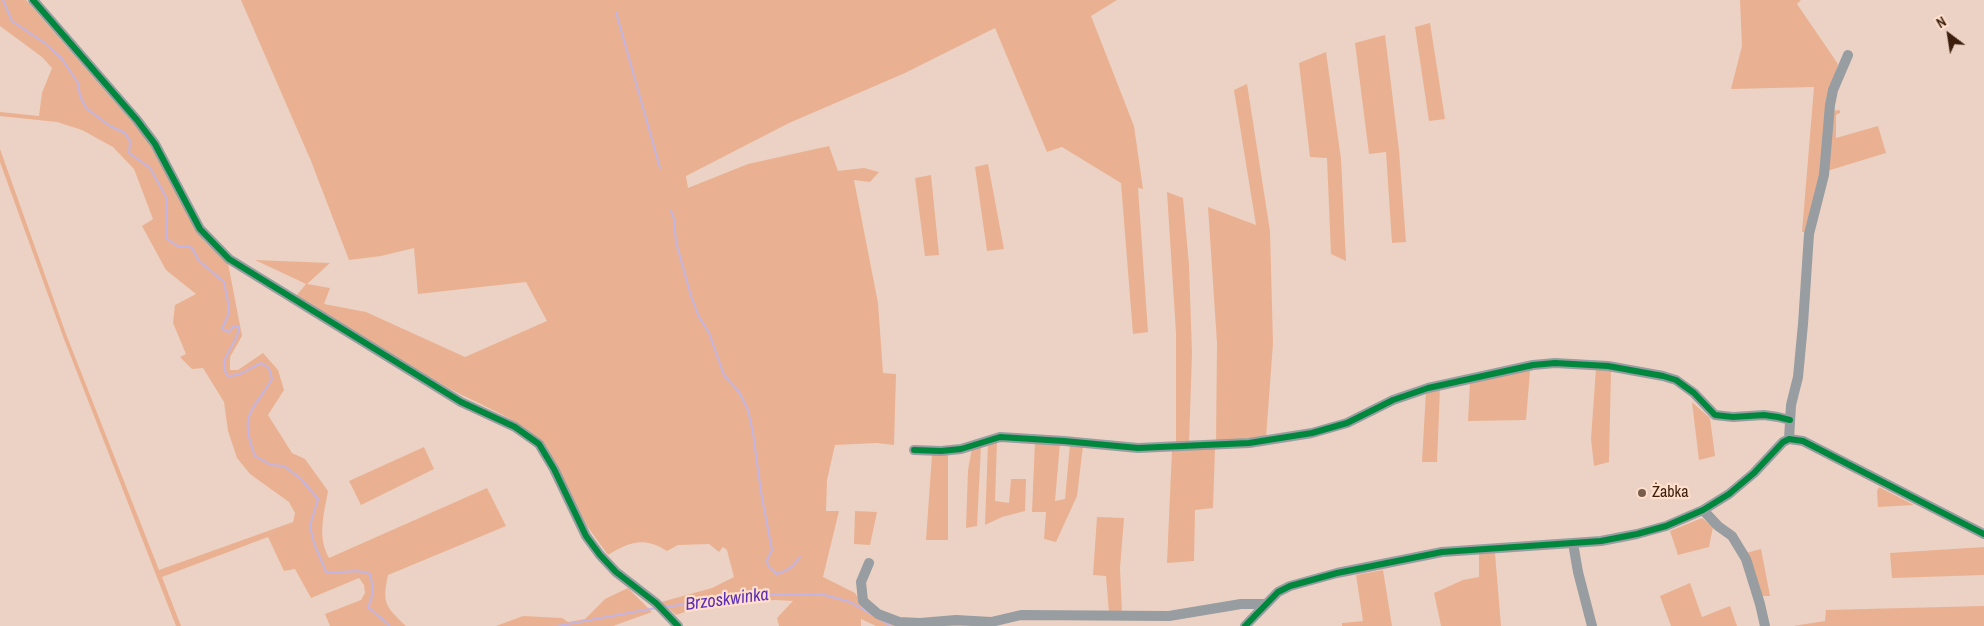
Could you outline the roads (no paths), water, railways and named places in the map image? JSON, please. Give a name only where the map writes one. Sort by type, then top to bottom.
[{"type":"street","points":[[33,0],[156,144],[200,229],[229,259],[461,402],[515,428],[539,444],[554,469],[586,536],[616,572],[656,603],[678,626]]},
{"type":"street","points":[[1789,439],[1791,405],[1798,377],[1809,234],[1824,175],[1833,90],[1848,55]]},
{"type":"street","points":[[914,450],[941,451],[962,449],[1000,437],[1138,448],[1249,443],[1312,433],[1347,424],[1393,400],[1428,388],[1533,365],[1555,363],[1608,366],[1663,376],[1676,380],[1694,393],[1715,415],[1733,417],[1771,416],[1790,420]]},
{"type":"street","points":[[1246,626],[1278,592],[1290,586],[1360,568],[1442,552],[1573,543],[1642,533],[1681,521],[1703,510],[1742,484],[1780,444],[1789,439],[1803,441],[1984,534]]},
{"type":"street","points":[[1703,510],[1718,526],[1732,536],[1746,559],[1760,604],[1764,626]]},
{"type":"street","points":[[1573,543],[1578,572],[1592,626]]},
{"type":"street","points":[[869,562],[861,582],[863,601],[878,614],[899,622],[956,620],[991,622],[1021,615],[1169,616],[1241,604],[1266,604]]},
{"type":"waterway","name":"Brzoskwinka","points":[[3,0],[12,21],[46,44],[62,59],[78,83],[80,96],[86,108],[110,126],[125,133],[130,141],[129,153],[150,168],[166,197],[167,239],[179,247],[187,246],[192,248],[199,261],[224,282],[229,313],[222,329],[229,332],[234,326],[239,327],[238,334],[224,364],[225,370],[228,376],[233,376],[261,363],[269,368],[272,379],[253,408],[248,422],[250,442],[255,456],[271,465],[284,466],[301,479],[318,499],[310,526],[314,543],[326,572],[359,571],[370,574],[372,590],[368,607],[390,626]]},
{"type":"waterway","points":[[616,12],[660,168]]},
{"type":"waterway","points":[[671,211],[674,219],[676,242],[699,317],[709,333],[724,375],[739,392],[748,410],[772,550],[767,560],[768,566],[777,574],[790,568],[800,557]]},
{"type":"waterway","name":"Brzoskwinka","points":[[666,607],[752,594],[825,595],[850,602],[871,614]]},
{"type":"waterway","name":"Brzoskwinka","points":[[557,626],[656,608]]},
{"type":"waterway","name":"Brzoskwinka","points":[[881,620],[891,626]]},
{"type":"place","name":"Żabka","points":[[1642,493]]}]
